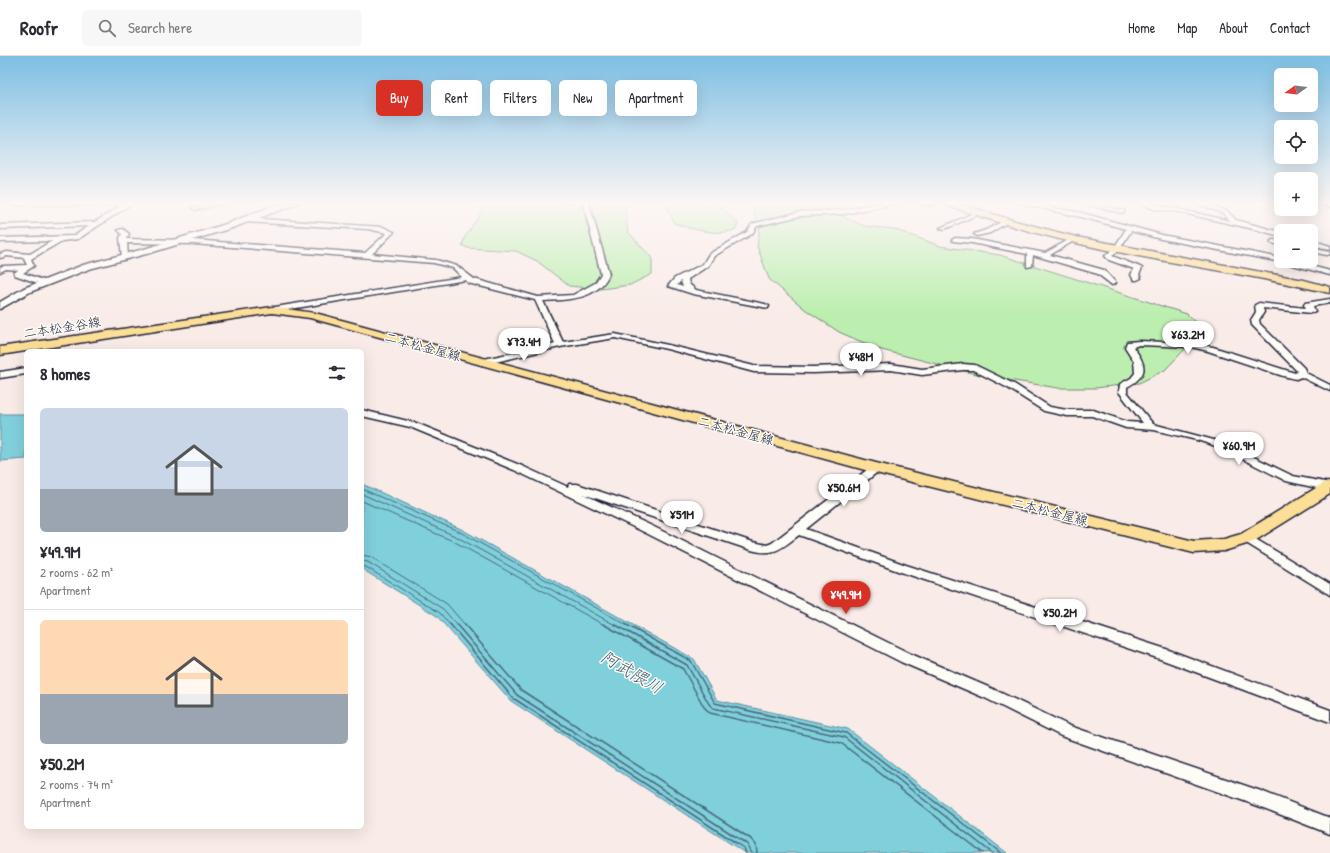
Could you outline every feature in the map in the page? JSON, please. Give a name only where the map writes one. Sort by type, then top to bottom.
[{"type":"main road","points":[[1079,240],[1117,249],[1258,273],[1330,290]]},
{"type":"main road","name":"二本松金屋線","points":[[129,331],[272,310],[311,315],[876,468],[1185,545],[1215,547],[1234,543],[1247,538],[1330,487]]},
{"type":"main road","name":"二本松金谷線","points":[[0,351],[129,331]]},
{"type":"street","points":[[43,283],[18,273],[31,266],[27,259],[58,240]]},
{"type":"street","points":[[0,306],[4,301],[27,290],[86,267],[182,240]]},
{"type":"street","points":[[366,256],[383,240]]},
{"type":"street","points":[[125,257],[124,241],[173,243],[193,242],[408,258],[445,263],[455,267],[471,281],[538,299],[557,299],[575,297],[593,289],[604,279],[605,274],[596,240]]},
{"type":"street","points":[[736,240],[711,255],[706,264],[678,280],[672,286],[694,292],[765,306]]},
{"type":"street","points":[[957,240],[972,241],[1030,254],[1046,256],[1097,270],[1106,276],[1112,283]]},
{"type":"street","points":[[1046,256],[1050,251],[1067,245],[1073,240]]},
{"type":"street","points":[[1122,240],[1117,249],[1108,257],[1138,268],[1135,275],[1136,278]]},
{"type":"street","points":[[1183,240],[1274,259]]},
{"type":"street","points":[[1318,246],[1328,251]]},
{"type":"street","points":[[1318,250],[1328,251]]},
{"type":"street","points":[[0,256],[7,254],[31,256]]},
{"type":"street","points":[[1029,266],[1030,254]]},
{"type":"street","points":[[0,270],[5,267],[26,268]]},
{"type":"street","points":[[1313,268],[1330,272]]},
{"type":"street","points":[[685,277],[685,285],[694,292]]},
{"type":"street","points":[[272,310],[466,278]]},
{"type":"street","points":[[538,299],[560,345]]},
{"type":"street","points":[[1301,374],[1301,370],[1256,325],[1255,320],[1260,312],[1259,305],[1311,311],[1308,305],[1330,301]]},
{"type":"street","points":[[482,362],[560,345],[617,336],[668,347],[747,368],[813,370],[878,367],[926,372],[963,367],[975,368],[1011,386],[1047,409],[1067,413],[1093,413],[1126,425],[1150,426],[1176,431],[1217,443],[1290,479],[1330,487]]},
{"type":"street","points":[[1150,426],[1122,392],[1123,386],[1136,378],[1139,372],[1139,362],[1129,347],[1130,344],[1191,345],[1210,349],[1286,374],[1296,376],[1301,374],[1330,388]]},
{"type":"street","points":[[0,375],[24,371]]},
{"type":"street","points":[[364,413],[413,425],[512,465],[553,486],[648,529],[906,658],[990,694],[1066,731],[1261,799],[1330,826]]},
{"type":"street","points":[[553,486],[566,485],[764,549],[772,548],[797,530],[876,468]]},
{"type":"street","points":[[797,530],[902,568],[1166,655],[1330,716]]},
{"type":"street","points":[[1247,538],[1330,590]]},
{"type":"green space","points":[[464,240],[636,240],[652,258],[652,274],[630,285],[601,289],[569,286],[537,261],[516,251],[467,248],[462,245]]},
{"type":"green space","points":[[758,240],[924,240],[940,246],[1000,255],[1187,314],[1203,330],[1165,370],[1139,383],[1095,388],[1058,388],[984,376],[878,349],[839,332],[806,310],[769,279],[757,246]]},
{"type":"water","points":[[0,414],[24,414],[24,459],[0,461]]},
{"type":"water","name":"阿武隈川","points":[[364,485],[461,529],[694,659],[717,700],[848,729],[1007,853],[745,853],[511,701],[437,616],[364,570]]}]
